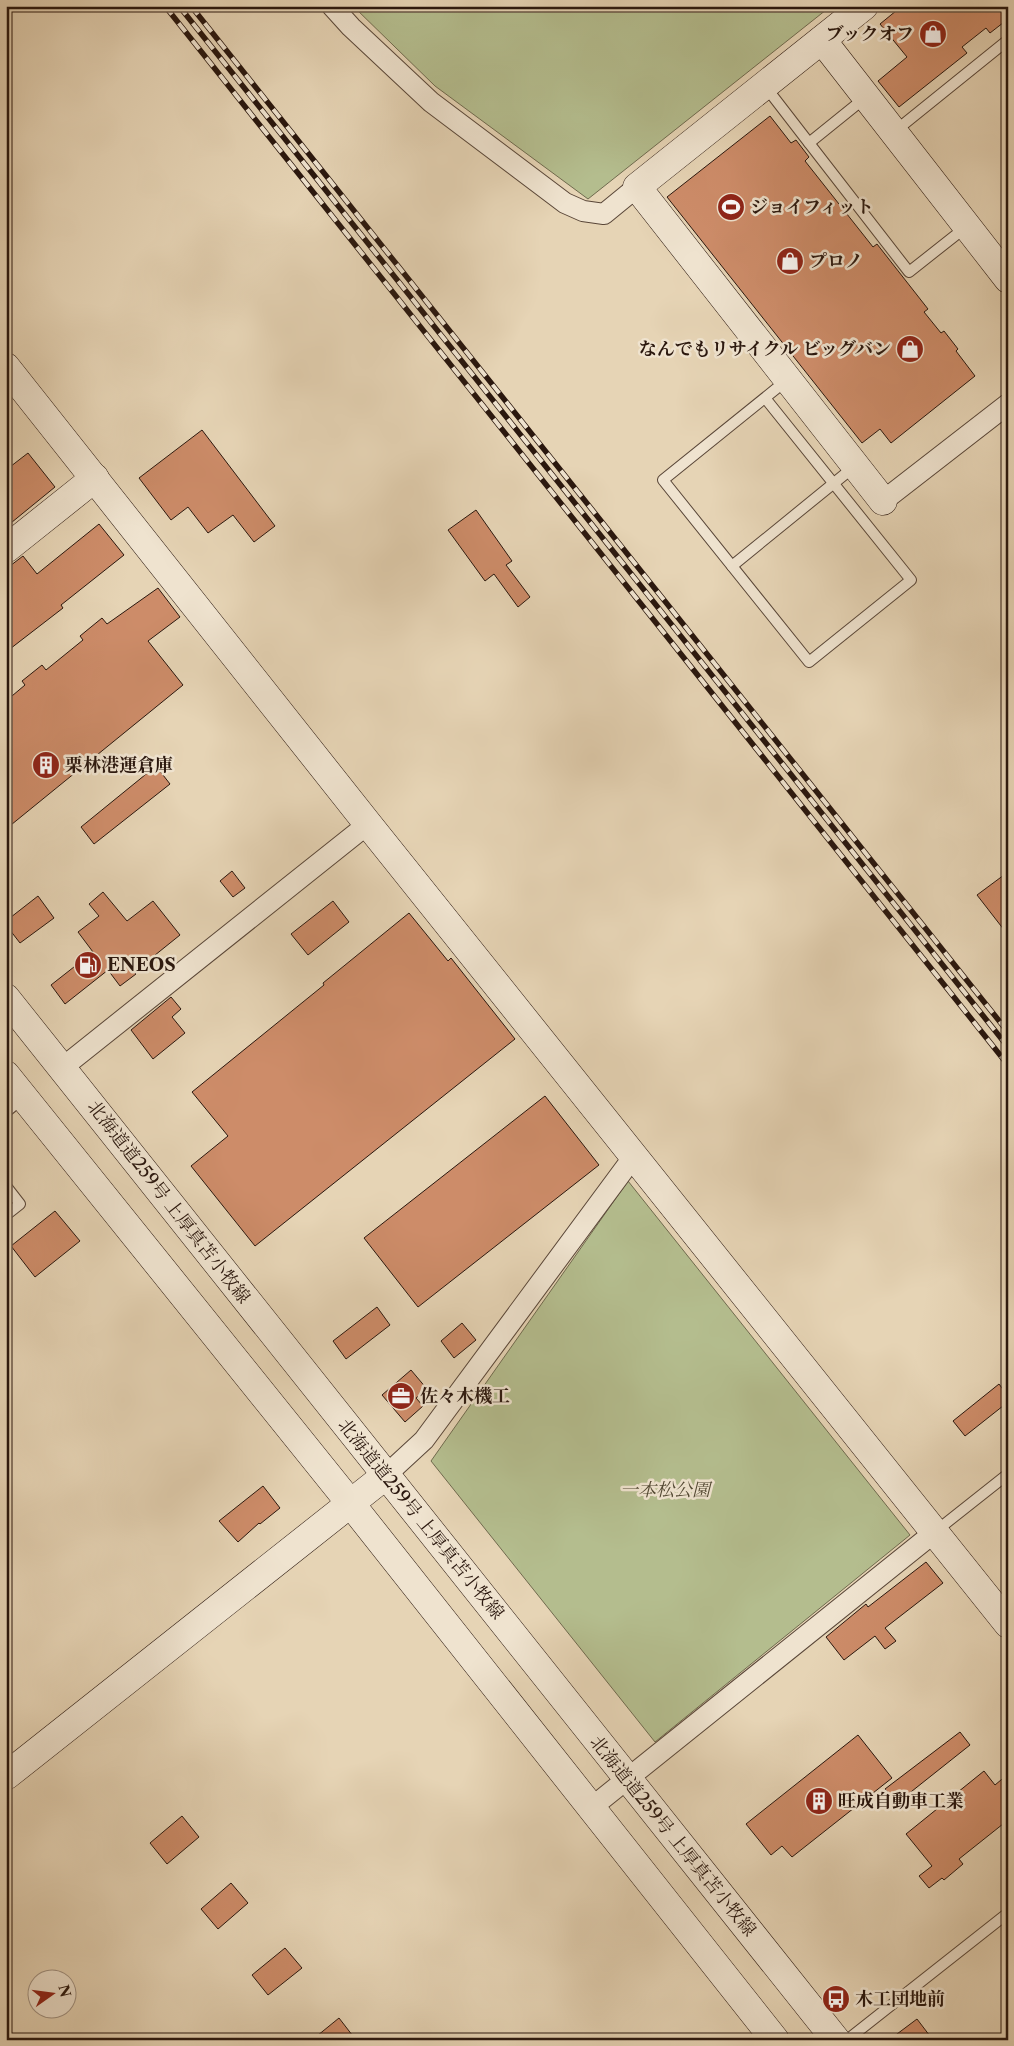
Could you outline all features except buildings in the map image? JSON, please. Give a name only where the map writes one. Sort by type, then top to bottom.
[{"type":"street","points":[[332,6],[351,27],[431,102],[565,203],[583,211],[604,214],[864,6]]},
{"type":"street","points":[[822,40],[967,226],[1004,268]]},
{"type":"street","points":[[637,187],[884,501],[1008,404]]},
{"type":"street","points":[[6,367],[96,478],[368,824],[1008,1624]]},
{"type":"street","points":[[6,549],[96,478]]},
{"type":"street","points":[[62,1068],[368,824]]},
{"type":"street","name":"北海道道259号 上厚真苫小牧線","points":[[6,998],[836,2040]]},
{"type":"street","points":[[6,1075],[15,1105],[350,1504],[775,2040]]},
{"type":"street","points":[[6,1776],[386,1476],[424,1440],[634,1156]]},
{"type":"street","points":[[591,1808],[934,1532]]},
{"type":"lane","points":[[894,132],[1008,40]]},
{"type":"lane","points":[[765,86],[909,272],[967,226]]},
{"type":"lane","points":[[808,143],[867,97]]},
{"type":"lane","points":[[765,398],[911,580],[809,662],[663,480],[788,379]]},
{"type":"lane","points":[[732,566],[856,466]]},
{"type":"lane","points":[[6,1186],[20,1204],[6,1215]]},
{"type":"lane","points":[[934,1532],[1008,1474]]},
{"type":"lane","points":[[846,2040],[1008,1913]]},
{"type":"green space","points":[[353,6],[831,6],[588,199],[435,86]]},
{"type":"green space","name":"一本松公園","points":[[628,1181],[910,1535],[655,1742],[431,1461]]},
{"type":"railway","points":[[165,6],[1008,1065]]},
{"type":"railway","points":[[179,6],[1008,1047]]},
{"type":"railway","points":[[191,6],[1008,1032]]},
{"type":"place","name":"ブックオフ","points":[[933,34]]},
{"type":"place","name":"ジョイフィット","points":[[731,207]]},
{"type":"place","name":"プロノ","points":[[790,261]]},
{"type":"place","name":"なんでもリサイクル ビッグバン","points":[[910,349]]},
{"type":"place","name":"栗林港運倉庫","points":[[46,765]]},
{"type":"place","name":"ENEOS","points":[[88,965]]},
{"type":"place","name":"佐々木機工","points":[[401,1396]]},
{"type":"place","name":"旺成自動車工業","points":[[819,1801]]},
{"type":"place","name":"木工団地前","points":[[836,1999]]}]
